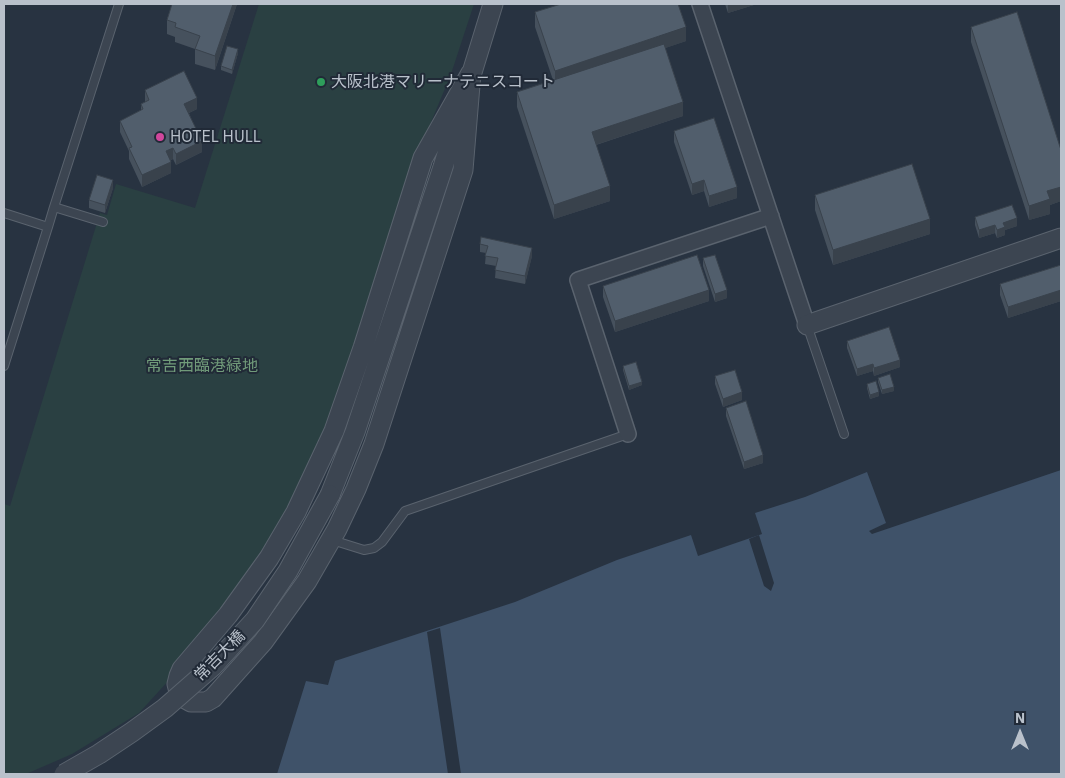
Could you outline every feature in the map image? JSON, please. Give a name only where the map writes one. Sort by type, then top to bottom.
[{"type":"street","points":[[471,73],[463,170],[374,444],[356,489],[331,540],[307,581],[263,642],[213,698],[199,703],[191,702],[182,697],[177,684],[182,669],[228,615],[269,558],[296,512],[334,431],[363,348],[423,158],[471,73],[493,4]]},
{"type":"street","points":[[700,4],[807,325],[1061,238]]},
{"type":"street","name":"常吉大橋","points":[[64,774],[99,754],[139,727],[165,708],[213,666],[255,620],[288,571],[330,495],[355,432],[443,167],[471,73]]},
{"type":"street","points":[[628,434],[578,280],[771,216]]},
{"type":"lane","points":[[4,366],[119,4]]},
{"type":"lane","points":[[54,207],[102,222]]},
{"type":"lane","points":[[4,213],[48,227]]},
{"type":"lane","points":[[807,325],[844,434]]},
{"type":"lane","points":[[331,540],[364,550],[374,548],[382,542],[405,511],[628,434]]},
{"type":"green space","name":"常吉西臨港緑地","points":[[259,4],[474,4],[451,74],[429,127],[346,384],[277,535],[170,679],[139,713],[72,754],[26,774],[4,774],[4,504],[10,506],[100,213],[107,215],[116,184],[195,208]]},
{"type":"water","points":[[1061,470],[1061,774],[277,774],[306,681],[328,685],[335,661],[515,602],[617,560],[691,535],[698,556],[762,534],[755,513],[805,497],[867,472],[886,523],[869,531],[872,534]]},
{"type":"pier","points":[[759,535],[774,583],[771,591],[764,586],[749,539]]},
{"type":"pier","points":[[440,628],[461,774],[448,774],[427,632]]},
{"type":"building","points":[[172,4],[233,4],[215,56],[195,49],[200,36],[175,27],[176,23],[167,20]]},
{"type":"building","points":[[561,4],[678,4],[686,27],[555,71],[535,12]]},
{"type":"building","points":[[1017,12],[1061,150],[1061,187],[1047,191],[1050,199],[1029,206],[971,27]]},
{"type":"building","points":[[664,44],[683,102],[592,132],[610,186],[554,205],[517,92]]},
{"type":"building","points":[[227,46],[238,49],[232,70],[221,66]]},
{"type":"building","points":[[184,71],[197,98],[184,104],[202,141],[176,154],[173,148],[166,151],[171,162],[142,175],[129,148],[132,147],[120,121],[143,109],[141,104],[149,100],[145,90]]},
{"type":"building","points":[[714,118],[737,187],[709,196],[704,180],[692,184],[674,131]]},
{"type":"building","points":[[912,164],[930,219],[833,250],[815,195]]},
{"type":"building","points":[[97,175],[113,180],[105,205],[89,200]]},
{"type":"building","points":[[1012,205],[1017,218],[1003,223],[1005,227],[997,230],[995,225],[979,230],[975,217]]},
{"type":"building","points":[[481,237],[532,248],[525,276],[495,270],[498,258],[485,256],[488,246],[480,244]]},
{"type":"building","points":[[697,255],[709,290],[615,321],[603,286]]},
{"type":"building","points":[[715,255],[727,290],[715,294],[703,258]]},
{"type":"building","points":[[1061,265],[1061,290],[1008,307],[1000,284]]},
{"type":"building","points":[[889,327],[900,360],[874,368],[873,364],[857,369],[847,341]]},
{"type":"building","points":[[636,362],[642,382],[629,386],[623,366]]},
{"type":"building","points":[[735,370],[742,392],[723,399],[715,376]]},
{"type":"building","points":[[890,374],[894,387],[882,390],[878,378]]},
{"type":"building","points":[[876,381],[879,392],[870,395],[867,384]]},
{"type":"building","points":[[746,401],[763,455],[744,462],[726,408]]},
{"type":"place","name":"大阪北港マリーナテニスコート","points":[[321,82]]},
{"type":"place","name":"HOTEL HULL","points":[[160,137]]}]
